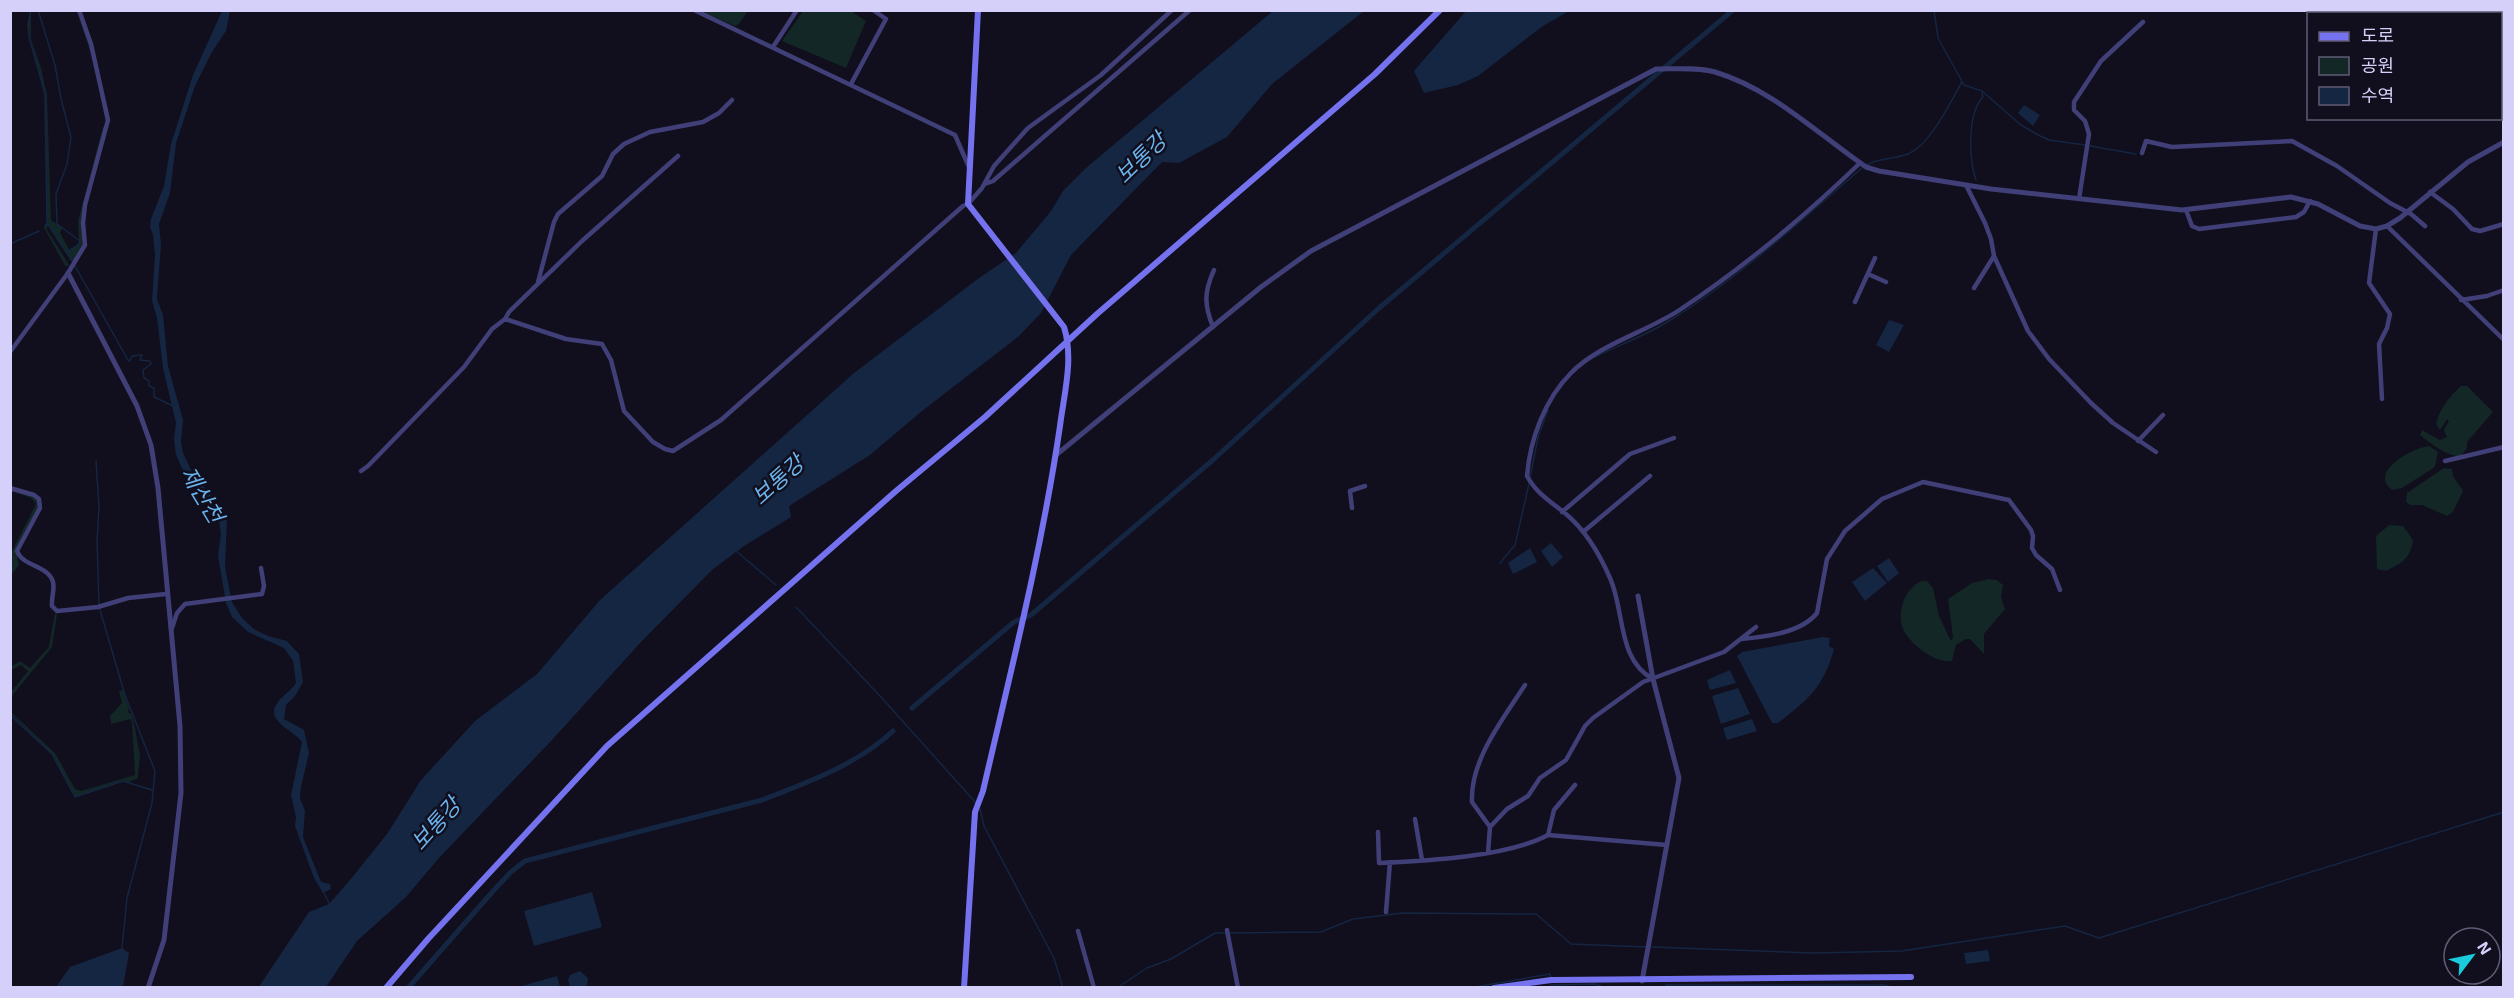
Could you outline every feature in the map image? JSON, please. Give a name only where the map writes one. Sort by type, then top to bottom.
[{"type":"main road","points":[[964,987],[975,812],[981,798],[1021,627],[1056,455],[1069,360],[1069,342],[1064,327],[968,204],[968,165],[978,10]]},
{"type":"main road","points":[[386,987],[607,746],[1069,342],[1097,314],[1375,74],[1440,10]]},
{"type":"main road","points":[[1494,987],[1551,980],[1911,977]]},
{"type":"street","points":[[10,352],[68,273],[85,244],[83,223],[85,205],[108,120],[91,44],[79,10]]},
{"type":"street","points":[[694,10],[955,135],[968,165]]},
{"type":"street","points":[[772,47],[797,10]]},
{"type":"street","points":[[850,84],[886,19],[873,10]]},
{"type":"street","points":[[505,320],[566,339],[602,344],[611,360],[624,411],[653,442],[674,451],[721,420],[918,245],[968,204],[985,184],[994,166],[1028,128],[1101,75],[1172,10]]},
{"type":"street","points":[[985,184],[993,181],[1190,10]]},
{"type":"street","points":[[2079,199],[2089,134],[2085,121],[2074,110],[2074,102],[2101,61],[2143,21]]},
{"type":"street","points":[[1056,455],[1213,327],[1311,251],[1537,133],[1646,73],[1660,69],[1703,70],[1740,82],[1785,107],[1863,165],[1966,185],[2186,210],[2291,197],[2310,201],[2361,226],[2376,229],[2386,226],[2406,213],[2468,162],[2504,142]]},
{"type":"street","points":[[537,285],[558,214],[602,176],[618,149],[650,132],[704,122],[719,113],[732,100]]},
{"type":"street","points":[[2142,153],[2146,141],[2172,147],[2292,141],[2337,166],[2425,226]]},
{"type":"street","points":[[361,471],[442,390],[472,357],[492,329],[505,320],[537,285],[609,216],[678,156]]},
{"type":"street","points":[[1653,679],[1642,673],[1631,659],[1611,580],[1583,532],[1547,501],[1527,476],[1537,432],[1547,406],[1569,374],[1587,359],[1688,304],[1763,247],[1863,165]]},
{"type":"street","points":[[1966,185],[1988,231],[1994,256],[2028,331],[2049,359],[2091,403],[2113,423],[2156,452]]},
{"type":"street","points":[[2430,192],[2475,231],[2504,224]]},
{"type":"street","points":[[2186,210],[2192,226],[2199,229],[2296,217],[2304,212],[2310,201]]},
{"type":"street","points":[[2386,226],[2504,340]]},
{"type":"street","points":[[2376,229],[2369,283],[2390,314],[2387,328],[2379,344],[2382,399]]},
{"type":"street","points":[[1974,288],[1994,256]]},
{"type":"street","points":[[1855,302],[1875,258]]},
{"type":"street","points":[[1213,327],[1206,308],[1205,296],[1214,270]]},
{"type":"street","points":[[68,273],[137,406],[151,445],[158,488],[180,726],[181,793],[164,940],[148,987]]},
{"type":"street","points":[[1868,274],[1886,282]]},
{"type":"street","points":[[2461,300],[2478,298],[2504,290]]},
{"type":"street","points":[[2138,441],[2163,415]]},
{"type":"street","points":[[1562,512],[1630,454],[1674,438]]},
{"type":"street","points":[[2445,461],[2504,447]]},
{"type":"street","points":[[1583,532],[1650,476]]},
{"type":"street","points":[[1741,639],[1784,631],[1812,620],[1817,613],[1827,559],[1845,531],[1882,499],[1923,482],[2009,500],[2031,531],[2032,548],[2036,555],[2052,569],[2060,590]]},
{"type":"street","points":[[1352,508],[1350,491],[1365,486]]},
{"type":"street","points":[[10,488],[34,495],[39,499],[39,508],[17,554],[52,578],[54,588],[52,606],[57,611],[98,607],[128,598],[166,594]]},
{"type":"street","points":[[170,634],[177,613],[185,604],[262,594],[264,586],[261,568]]},
{"type":"street","points":[[1638,596],[1653,679],[1679,778],[1642,981]]},
{"type":"street","points":[[1488,853],[1490,827],[1507,809],[1528,796],[1540,778],[1566,760],[1585,726],[1593,718],[1644,682],[1724,652],[1756,627]]},
{"type":"street","points":[[1490,827],[1472,802],[1477,768],[1489,743],[1525,685]]},
{"type":"street","points":[[1548,836],[1554,810],[1575,785]]},
{"type":"street","points":[[1415,819],[1422,860]]},
{"type":"street","points":[[1378,832],[1379,863],[1488,853],[1527,845],[1548,836],[1667,845]]},
{"type":"street","points":[[1386,912],[1390,862]]},
{"type":"street","points":[[1227,930],[1238,987]]},
{"type":"street","points":[[1078,931],[1094,987]]},
{"type":"green space","points":[[31,11],[31,39],[47,95],[51,220],[62,228],[60,233],[70,251],[79,243],[78,221],[103,127],[106,124],[93,61],[107,121],[86,193],[81,220],[83,246],[73,262],[49,226],[46,228],[69,265],[66,267],[44,228],[47,223],[45,94],[30,37],[28,24]]},
{"type":"green space","points":[[76,11],[90,46],[93,59]]},
{"type":"green space","points":[[700,11],[748,11],[735,26]]},
{"type":"green space","points":[[803,11],[851,11],[866,21],[846,68],[782,41]]},
{"type":"green space","points":[[2461,386],[2467,386],[2493,412],[2467,442],[2467,448],[2460,457],[2444,452],[2420,435],[2422,430],[2440,440],[2447,437],[2444,430],[2449,421],[2447,419],[2440,430],[2436,424],[2446,403]]},
{"type":"green space","points":[[2429,446],[2438,452],[2435,467],[2402,488],[2392,490],[2386,483],[2385,476],[2389,469],[2403,456]]},
{"type":"green space","points":[[2444,468],[2452,469],[2453,476],[2463,491],[2453,512],[2447,516],[2422,505],[2410,505],[2406,502],[2407,493]]},
{"type":"green space","points":[[11,489],[38,499],[39,507],[16,551],[19,565],[11,575],[11,553],[36,504],[31,498],[11,491]]},
{"type":"green space","points":[[2389,525],[2403,526],[2413,540],[2408,556],[2386,571],[2377,569],[2376,536]]},
{"type":"green space","points":[[1989,579],[1997,580],[2003,585],[2001,597],[2005,609],[1984,634],[1984,654],[1970,639],[1966,639],[1956,645],[1952,661],[1939,660],[1919,648],[1905,633],[1901,622],[1903,604],[1908,593],[1918,583],[1927,581],[1933,588],[1939,616],[1951,641],[1953,637],[1948,599],[1972,583]]},
{"type":"green space","points":[[55,613],[57,614],[52,647],[11,697],[11,692],[28,671],[21,665],[11,670],[11,667],[20,661],[30,668],[49,647]]},
{"type":"green space","points":[[123,690],[129,714],[131,713],[133,718],[140,754],[138,778],[129,782],[123,780],[75,797],[52,754],[10,711],[55,753],[75,789],[81,791],[135,775],[132,722],[130,719],[111,724],[110,716],[122,703],[119,691]]},
{"type":"water","points":[[222,11],[230,11],[226,31],[212,52],[195,86],[176,143],[170,193],[159,224],[161,244],[157,299],[163,315],[168,366],[183,420],[181,442],[183,453],[191,470],[227,519],[225,567],[232,602],[242,618],[254,629],[287,641],[299,654],[303,682],[295,696],[286,705],[284,719],[304,730],[309,753],[300,798],[305,811],[303,837],[321,882],[330,884],[331,889],[323,893],[314,878],[295,826],[296,817],[291,795],[302,742],[278,722],[274,711],[278,702],[296,683],[293,661],[284,648],[248,632],[232,617],[226,603],[218,556],[221,534],[219,520],[185,475],[176,455],[174,439],[176,423],[163,368],[157,318],[152,301],[155,255],[150,227],[151,219],[164,186],[171,144],[193,75]]},
{"type":"water","name":"보통강","points":[[1273,11],[1364,11],[1272,84],[1227,137],[1179,163],[1162,162],[1071,255],[1041,313],[1018,337],[922,411],[870,455],[789,506],[791,517],[744,546],[712,570],[641,642],[552,740],[439,858],[406,897],[357,941],[326,987],[258,988],[309,912],[329,904],[350,880],[387,834],[421,780],[475,721],[537,674],[600,600],[854,373],[979,278],[1016,253],[1051,211],[1063,191],[1086,168]]},
{"type":"water","points":[[1466,11],[1569,11],[1543,26],[1478,76],[1458,85],[1424,93],[1414,71]]},
{"type":"water","points":[[2024,105],[2040,115],[2033,126],[2018,113]]},
{"type":"water","points":[[1889,320],[1904,325],[1889,352],[1876,345]]},
{"type":"water","points":[[1551,543],[1563,557],[1552,567],[1541,551]]},
{"type":"water","points":[[1530,548],[1537,562],[1513,574],[1508,563]]},
{"type":"water","points":[[1889,558],[1899,573],[1888,582],[1877,566]]},
{"type":"water","points":[[1873,568],[1887,583],[1865,601],[1852,582]]},
{"type":"water","points":[[1823,637],[1830,638],[1829,646],[1834,649],[1820,683],[1798,707],[1778,723],[1772,723],[1737,656],[1742,652]]},
{"type":"water","points":[[1730,670],[1736,683],[1710,690],[1707,680]]},
{"type":"water","points":[[1738,688],[1750,714],[1721,724],[1712,696]]},
{"type":"water","points":[[1752,719],[1757,731],[1727,740],[1723,728]]},
{"type":"water","points":[[592,892],[602,927],[534,946],[524,911]]},
{"type":"water","points":[[122,948],[129,953],[123,987],[56,987],[70,967]]},
{"type":"water","points":[[1988,950],[1990,961],[1966,964],[1964,953]]},
{"type":"water","points":[[580,971],[588,978],[587,987],[570,987],[568,980],[570,975]]},
{"type":"water","points":[[557,976],[560,987],[518,987]]},
{"type":"waterway","points":[[31,10],[28,24],[29,37],[45,94],[47,223]]},
{"type":"waterway","points":[[38,10],[55,65],[71,137],[67,164],[56,194],[57,224],[80,241],[67,252]]},
{"type":"waterway","points":[[912,708],[1014,622],[1031,615],[1214,459],[1378,309],[1733,10]]},
{"type":"waterway","points":[[1934,10],[1938,38],[1964,85],[1982,91],[2021,125],[2038,135],[2049,140],[2085,145]]},
{"type":"waterway","points":[[1866,165],[1908,154],[1916,149],[1932,133],[1962,82]]},
{"type":"waterway","points":[[1976,180],[1971,137],[1974,114],[1983,97],[1982,92]]},
{"type":"waterway","points":[[2090,146],[2136,154]]},
{"type":"waterway","points":[[1591,359],[1660,326],[1695,304],[1768,248],[1862,168]]},
{"type":"waterway","points":[[45,226],[47,223],[72,261]]},
{"type":"waterway","points":[[10,244],[39,231]]},
{"type":"waterway","points":[[75,266],[128,360],[130,361],[132,356],[142,355],[140,360],[150,361],[151,364],[143,370],[144,378],[149,381],[149,386],[154,388],[154,397],[173,406]]},
{"type":"waterway","points":[[1530,478],[1538,437],[1548,410]]},
{"type":"waterway","points":[[96,461],[99,507],[97,541],[99,605]]},
{"type":"waterway","points":[[1500,563],[1515,545],[1529,484]]},
{"type":"waterway","points":[[735,550],[776,585]]},
{"type":"waterway","points":[[796,607],[976,803]]},
{"type":"waterway","points":[[100,610],[125,695],[155,771],[152,803],[127,898],[122,948]]},
{"type":"waterway","points":[[10,715],[52,754],[75,797],[123,781],[152,790]]},
{"type":"waterway","points":[[408,988],[494,890],[525,861],[762,800],[848,763],[893,731]]},
{"type":"waterway","points":[[980,809],[984,826],[1054,958],[1063,988]]},
{"type":"waterway","points":[[1652,947],[1814,953],[1902,951],[2065,926],[2099,938],[2504,812]]},
{"type":"waterway","name":"제산천","points":[[324,893],[330,905]]},
{"type":"waterway","points":[[1117,988],[1147,968],[1171,959],[1215,933],[1321,932],[1353,919],[1403,913],[1536,914],[1571,944],[1647,947]]},
{"type":"waterway","points":[[1469,988],[1550,974],[1551,978]]},
{"type":"waterway","points":[[1550,982],[1551,985],[1595,984],[1606,988]]},
{"type":"waterway","points":[[1664,988],[1666,985],[1884,985],[1896,988]]}]
